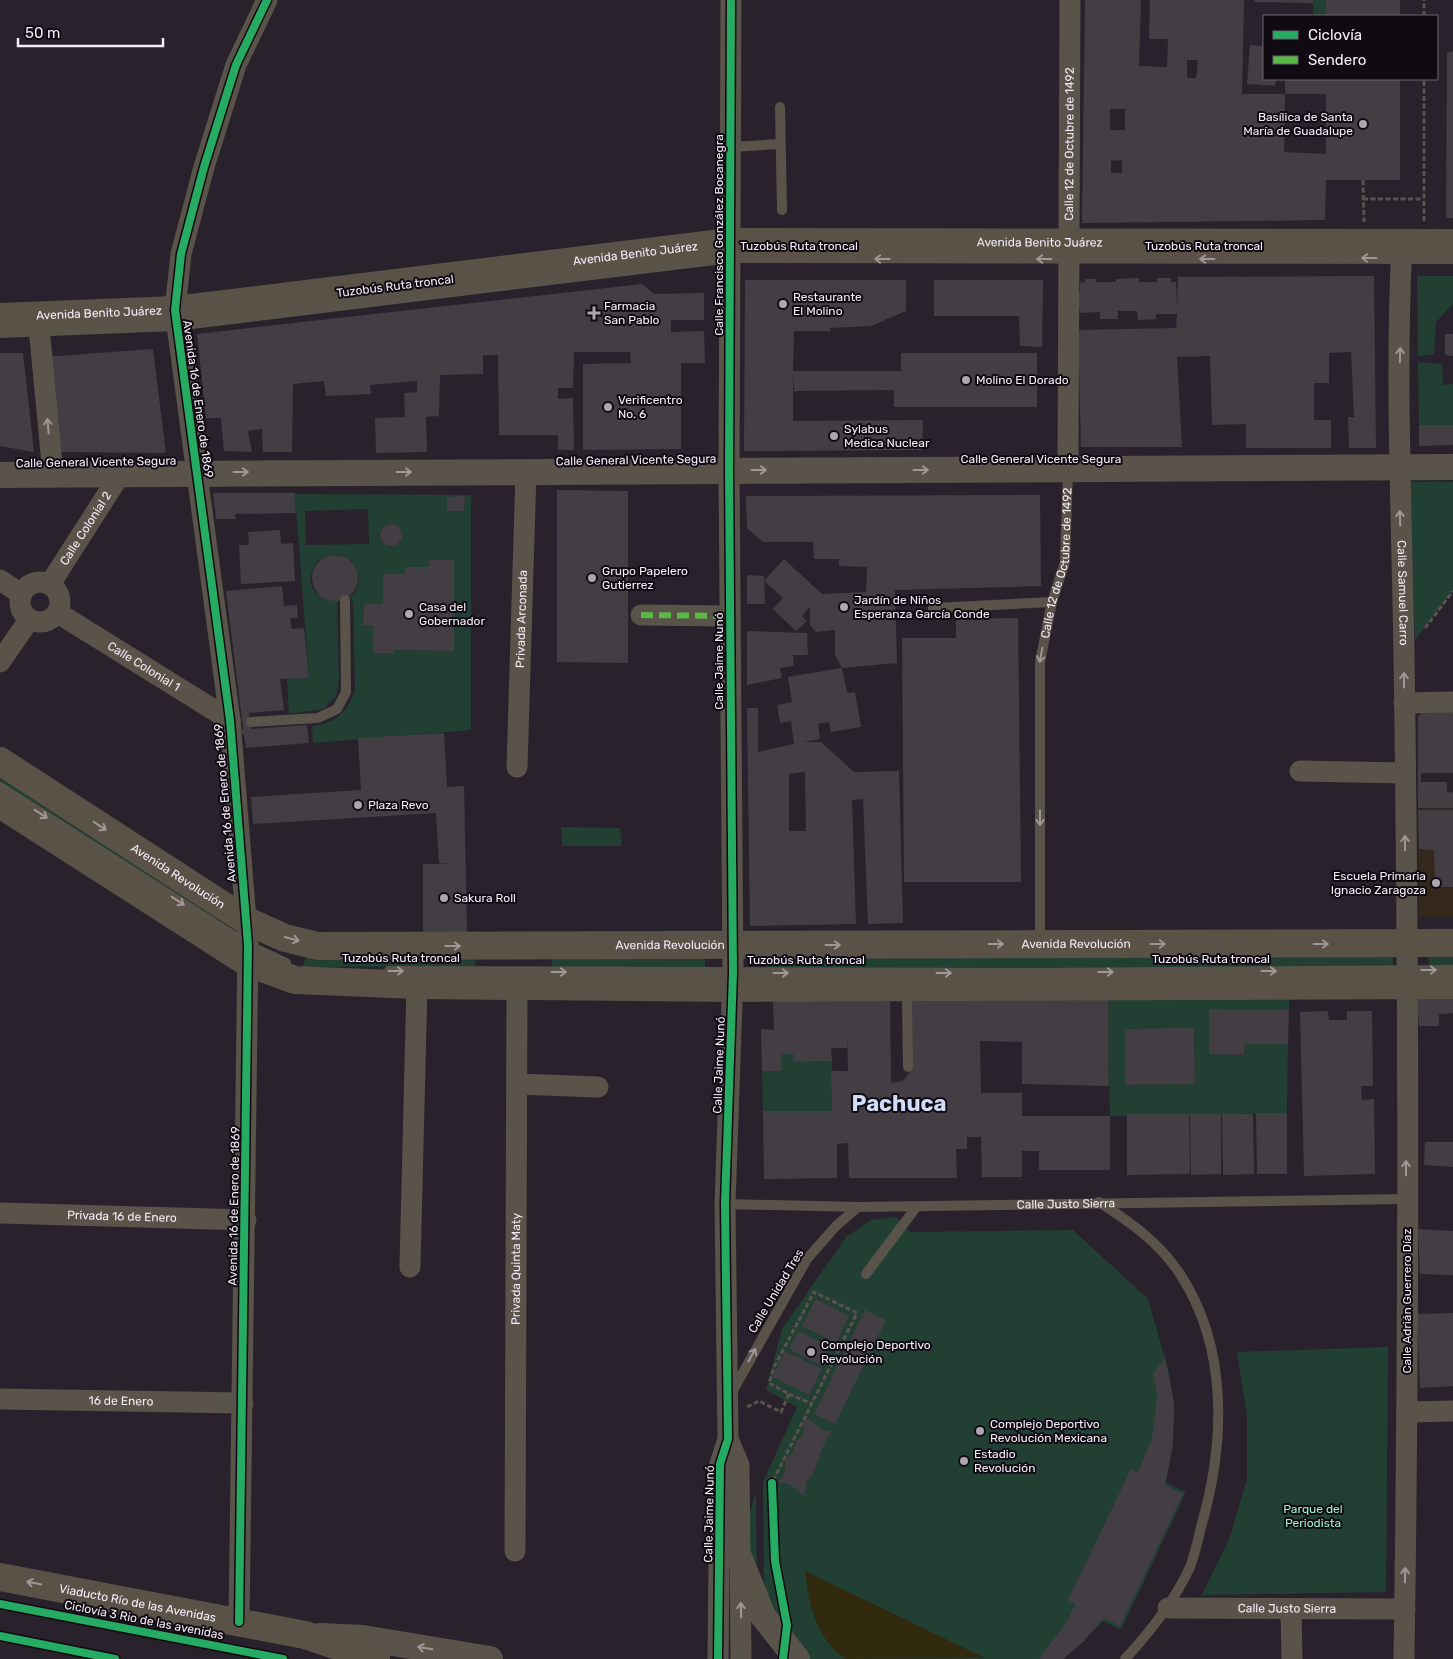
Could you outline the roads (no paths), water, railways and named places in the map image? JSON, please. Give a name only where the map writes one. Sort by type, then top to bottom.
[{"type":"main road","name":"Avenida Benito Juárez","points":[[0,317],[39,324],[176,318],[730,250],[1401,250],[1453,243]]},
{"type":"main road","name":"Avenida Revolución","points":[[0,761],[248,943],[295,980],[417,985],[517,986],[733,980],[909,988],[1406,966],[1453,943]]},
{"type":"main road","name":"Avenida Revolución","points":[[0,804],[248,943],[286,938],[318,946],[1040,944],[1406,966],[1453,984]]},
{"type":"main road","name":"Viaducto Río de las Avenidas","points":[[0,1577],[305,1635],[376,1659]]},
{"type":"street","name":"Avenida 16 de Enero de 1869","points":[[240,1622],[248,943],[241,721],[196,472],[176,318],[181,254],[204,167],[236,65],[267,0]]},
{"type":"street","name":"Calle Francisco González Bocanegra","points":[[729,470],[731,0]]},
{"type":"street","name":"Calle 12 de Octubre de 1492","points":[[1068,470],[1070,0]]},
{"type":"street","name":"Calle Samuel Carro","points":[[1401,250],[1398,468],[1404,654],[1406,966]]},
{"type":"street","points":[[39,324],[53,475]]},
{"type":"street","name":"Calle General Vicente Segura","points":[[0,474],[1453,467]]},
{"type":"street","name":"Calle Jaime Nunó","points":[[718,1659],[720,1464],[728,1439],[725,1204],[733,980],[729,470]]},
{"type":"street","name":"Privada Arconada","points":[[517,767],[526,472]]},
{"type":"street","name":"Calle Colonial 2","points":[[50,584],[121,473]]},
{"type":"street","points":[[0,580],[21,594]]},
{"type":"street","points":[[37,582],[50,584],[56,589],[61,600],[58,613],[54,618],[42,623],[29,620],[20,608],[21,594],[30,584],[37,582]]},
{"type":"street","name":"Calle Colonial 1","points":[[58,613],[241,721]]},
{"type":"street","points":[[641,615],[730,616]]},
{"type":"street","points":[[0,662],[29,620]]},
{"type":"street","points":[[1404,703],[1453,702]]},
{"type":"street","points":[[1300,771],[1404,773]]},
{"type":"street","name":"Calle Adrián Guerrero Díaz","points":[[1404,1659],[1408,1412],[1406,966]]},
{"type":"street","points":[[410,1266],[417,985]]},
{"type":"street","name":"Privada Quinta Maty","points":[[516,1551],[517,986]]},
{"type":"street","points":[[517,1084],[598,1087]]},
{"type":"street","name":"Privada 16 de Enero","points":[[0,1213],[246,1220]]},
{"type":"street","name":"16 de Enero","points":[[0,1399],[243,1403]]},
{"type":"street","points":[[1408,1412],[1453,1411]]},
{"type":"street","name":"Calle Jaime Nunó","points":[[728,1439],[738,1465],[741,1659]]},
{"type":"street","points":[[740,1559],[763,1616],[797,1659]]},
{"type":"street","name":"Calle Justo Sierra","points":[[1168,1608],[1405,1609]]},
{"type":"street","points":[[1291,1609],[1292,1659]]},
{"type":"street","name":"Viaducto Río de las Avenidas","points":[[305,1635],[362,1638],[490,1659]]},
{"type":"lane","points":[[780,107],[779,144],[782,210]]},
{"type":"lane","points":[[731,146],[779,144]]},
{"type":"lane","points":[[1401,250],[1453,259]]},
{"type":"lane","points":[[0,334],[39,324]]},
{"type":"lane","name":"Calle 12 de Octubre de 1492","points":[[1040,944],[1040,662],[1052,602],[1065,562],[1068,470]]},
{"type":"lane","points":[[241,721],[318,718],[336,709],[346,692],[345,600]]},
{"type":"lane","points":[[933,608],[1052,602]]},
{"type":"lane","points":[[0,787],[248,943],[300,970],[320,970]]},
{"type":"lane","name":"Tuzobús Ruta troncal","points":[[378,970],[733,980],[1406,966],[1453,970]]},
{"type":"lane","points":[[908,1066],[907,1000],[909,988]]},
{"type":"lane","name":"Calle Justo Sierra","points":[[725,1204],[858,1207],[1406,1199]]},
{"type":"lane","points":[[1099,1202],[1144,1232],[1180,1274],[1199,1311],[1214,1353],[1220,1418],[1212,1488],[1190,1566],[1168,1608],[1125,1659]]},
{"type":"lane","points":[[866,1274],[917,1206]]},
{"type":"lane","name":"Calle Unidad Tres","points":[[728,1407],[807,1260],[836,1226],[858,1207]]},
{"type":"place","name":"Basílica de Santa María de Guadalupe","points":[[1363,124]]},
{"type":"place","name":"Restaurante El Molino","points":[[783,304]]},
{"type":"place","name":"Farmacia San Pablo","points":[[594,313]]},
{"type":"place","name":"Molino El Dorado","points":[[966,380]]},
{"type":"place","name":"Verificentro No. 6","points":[[608,407]]},
{"type":"place","name":"Sylabus Medica Nuclear","points":[[834,436]]},
{"type":"place","name":"Grupo Papelero Gutierrez","points":[[592,578]]},
{"type":"place","name":"Jardín de Niños Esperanza García Conde","points":[[844,607]]},
{"type":"place","name":"Casa del Gobernador","points":[[409,614]]},
{"type":"place","name":"Plaza Revo","points":[[358,805]]},
{"type":"place","name":"Escuela Primaria Ignacio Zaragoza","points":[[1436,883]]},
{"type":"place","name":"Sakura Roll","points":[[444,898]]},
{"type":"place","name":"Complejo Deportivo Revolución","points":[[811,1352]]},
{"type":"place","name":"Complejo Deportivo Revolución Mexicana","points":[[980,1431]]},
{"type":"place","name":"Estadio Revolución","points":[[964,1461]]},
{"type":"district","name":"Pachuca","points":[[899,1103]]},
{"type":"park label","name":"Parque del Periodista","points":[[1313,1516]]}]
